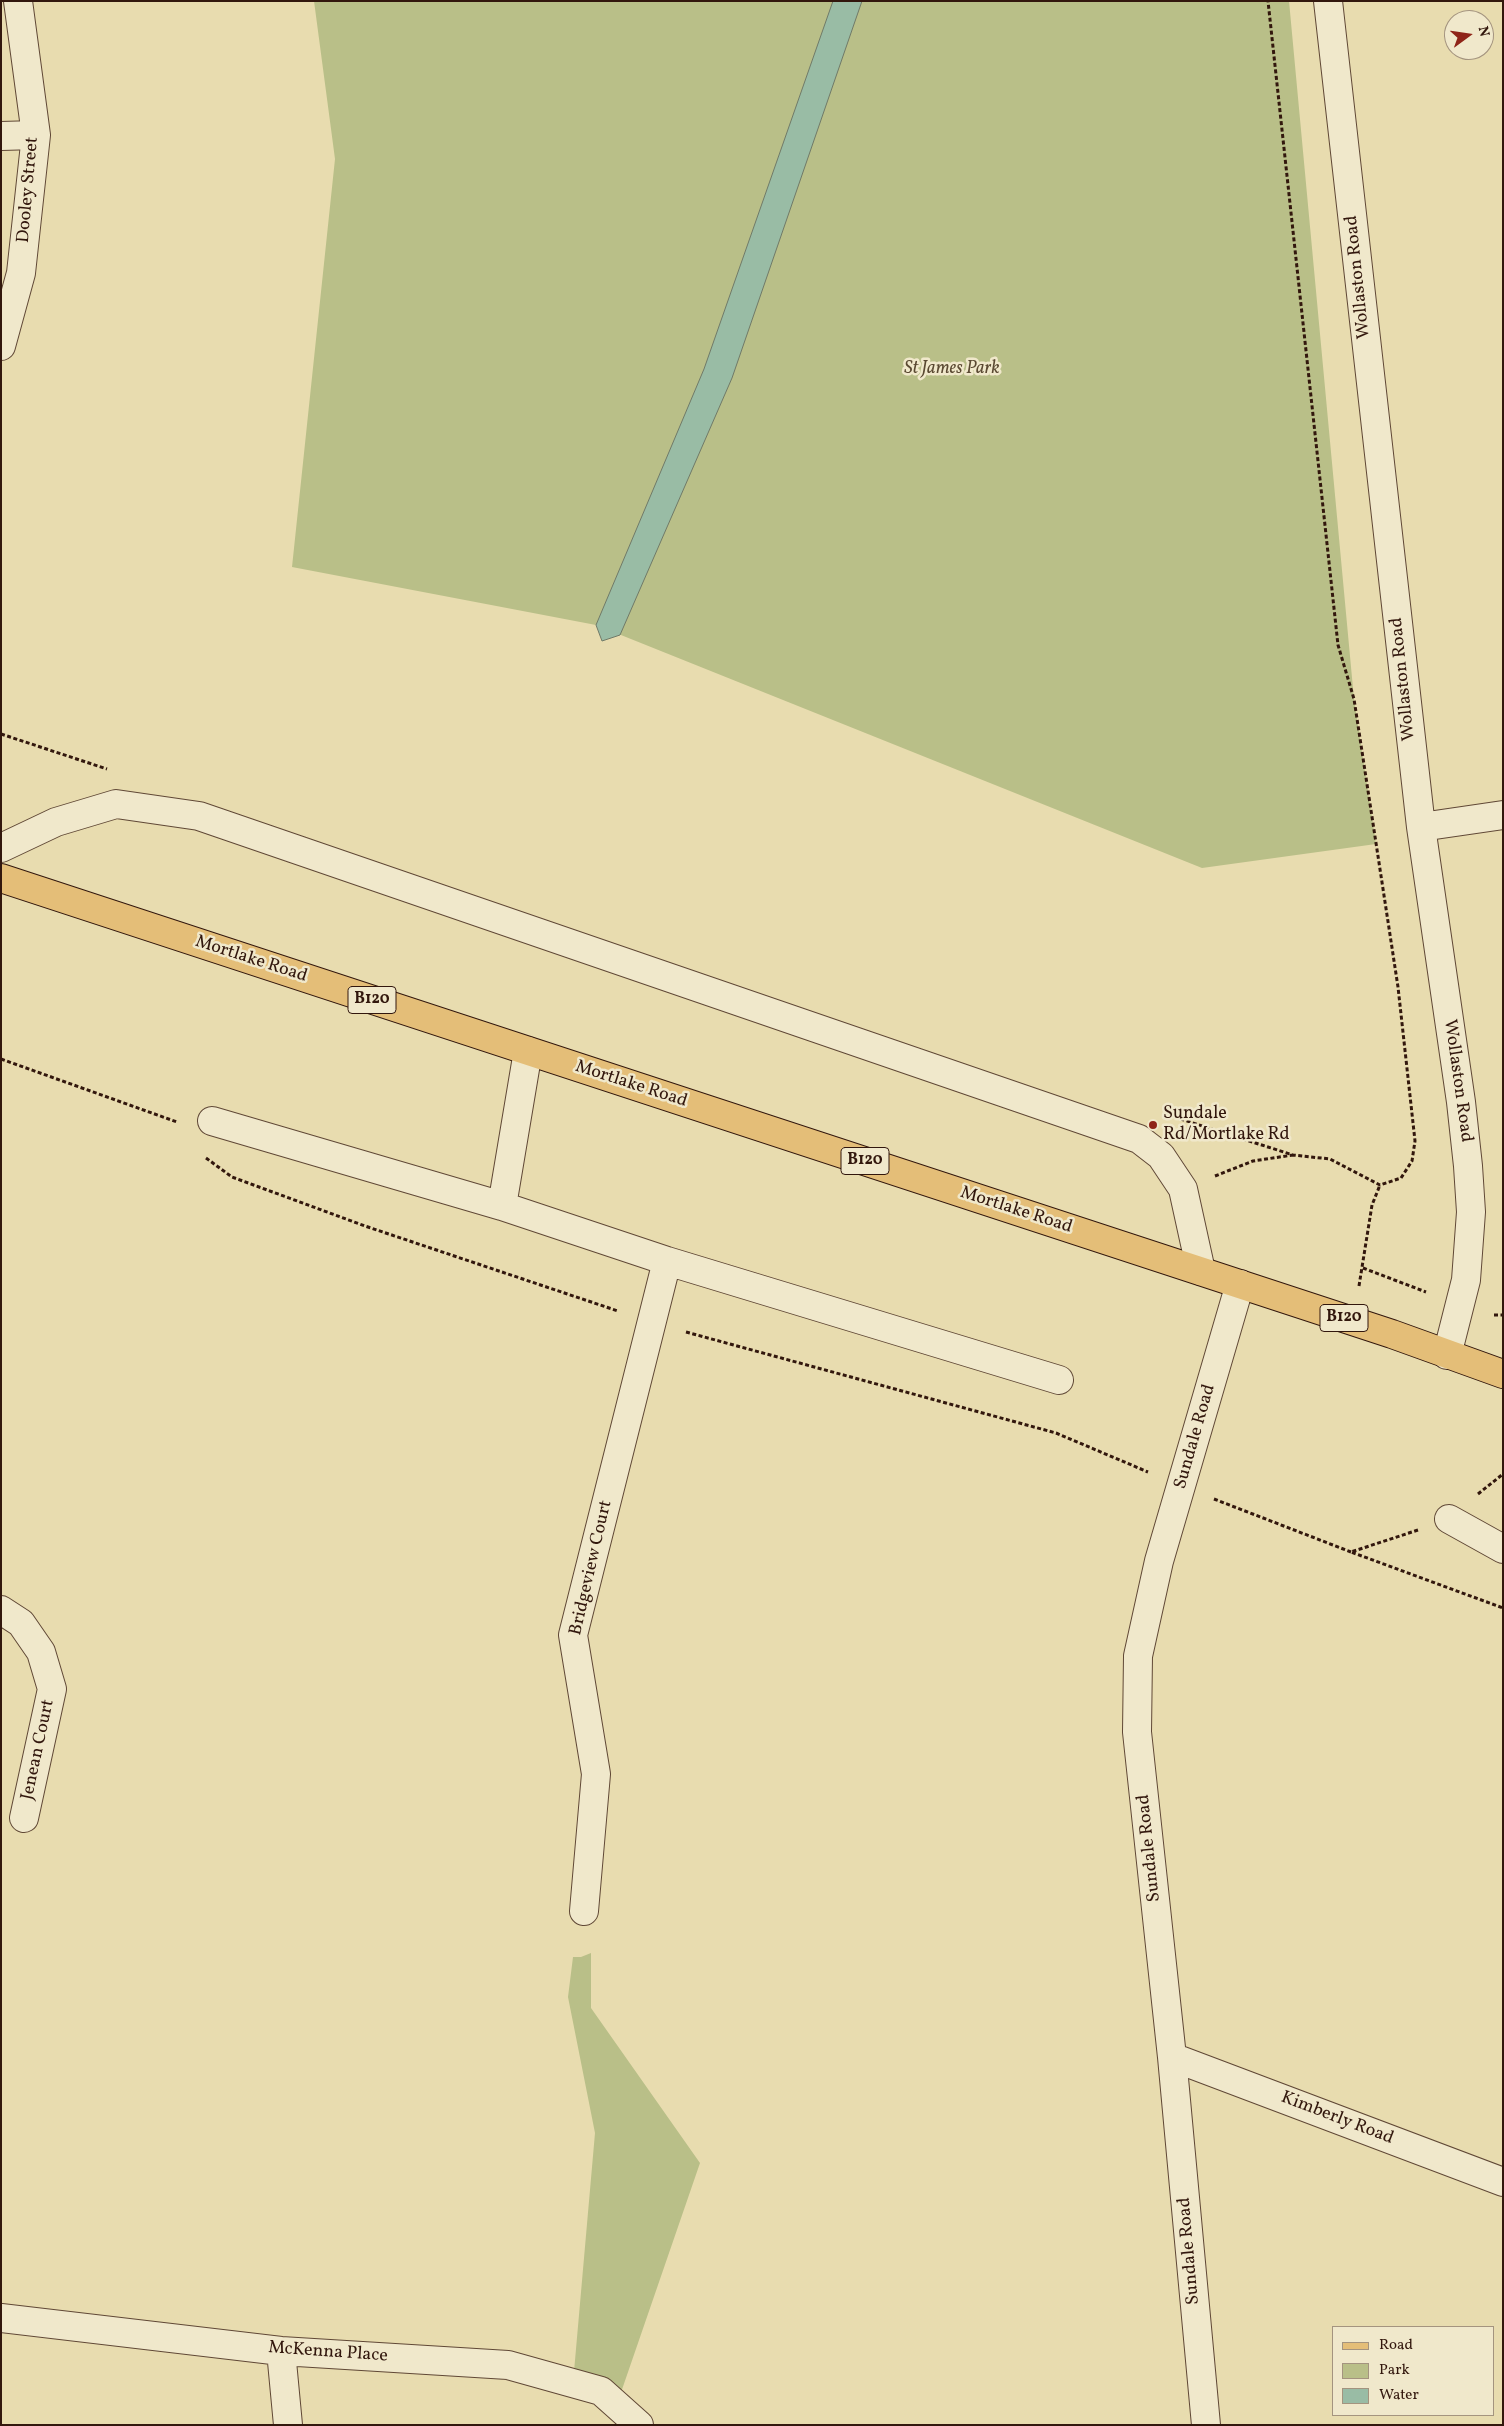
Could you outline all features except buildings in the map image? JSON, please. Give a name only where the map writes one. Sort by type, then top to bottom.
[{"type":"main road","name":"Mortlake Road","points":[[1,878],[1201,1271],[1503,1374]]},
{"type":"street","name":"Dooley Street","points":[[1,346],[20,273],[36,135],[18,1]]},
{"type":"street","name":"Wollaston Road","points":[[1328,1],[1421,827],[1462,1102],[1471,1212],[1466,1280],[1447,1355]]},
{"type":"street","points":[[1,136],[36,135]]},
{"type":"street","points":[[1,848],[56,822],[116,804],[199,816],[1139,1139],[1161,1156],[1183,1189],[1201,1271]]},
{"type":"street","points":[[1421,827],[1503,815]]},
{"type":"street","points":[[502,1206],[528,1051]]},
{"type":"street","points":[[212,1121],[502,1206],[667,1261],[1060,1380]]},
{"type":"street","name":"Bridgeview Court","points":[[584,1911],[596,1774],[573,1635],[667,1261]]},
{"type":"street","name":"Sundale Road","points":[[1206,2425],[1172,2056],[1137,1732],[1138,1656],[1159,1561],[1240,1284]]},
{"type":"street","points":[[1449,1519],[1503,1549]]},
{"type":"street","name":"Jenean Court","points":[[1,1610],[21,1623],[41,1652],[52,1689],[24,1818]]},
{"type":"street","name":"Kimberly Road","points":[[1172,2056],[1503,2182]]},
{"type":"street","name":"McKenna Place","points":[[1,2318],[280,2351],[508,2365],[602,2391],[639,2425]]},
{"type":"street","points":[[280,2351],[288,2425]]},
{"type":"path","points":[[1183,1189],[1253,1161],[1293,1155],[1330,1158],[1380,1185],[1401,1178],[1412,1161],[1415,1141],[1398,988],[1356,708],[1338,645],[1268,1]]},
{"type":"path","points":[[1352,1321],[1368,1238],[1372,1205],[1380,1185]]},
{"type":"green space","name":"St James Park","points":[[314,1],[1289,1],[1354,699],[1376,844],[1202,868],[596,625],[292,567],[335,159]]},
{"type":"green space","points":[[591,1953],[591,2008],[700,2163],[617,2404],[573,2383],[595,2133],[568,1997],[573,1957],[581,1957]]},
{"type":"water","points":[[833,1],[862,1],[732,378],[620,635],[602,641],[596,625],[704,369]]},
{"type":"place","name":"Sundale Rd/Mortlake Rd","points":[[1153,1125]]}]
